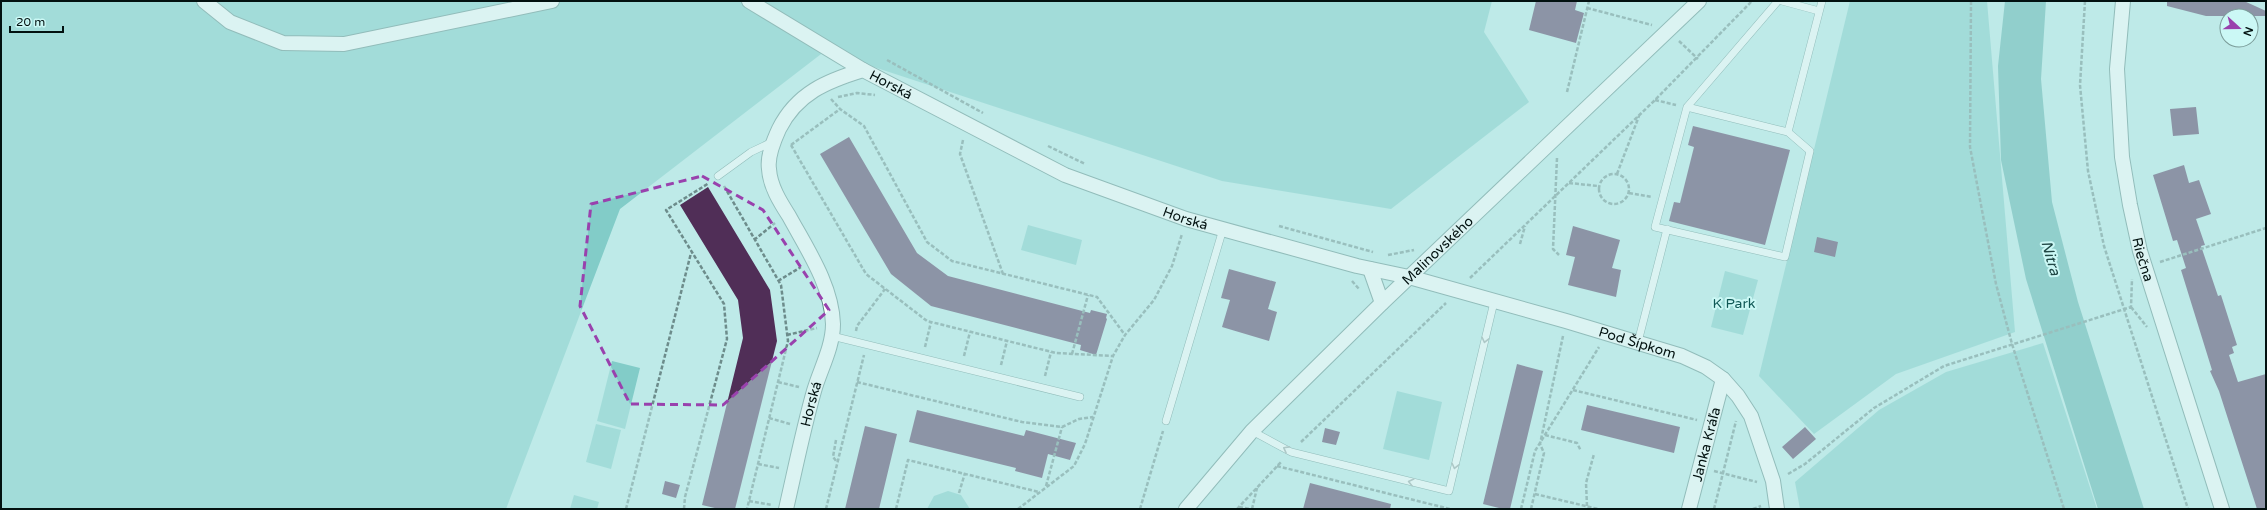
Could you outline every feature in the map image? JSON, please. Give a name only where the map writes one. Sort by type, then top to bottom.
[{"type":"street","points":[[204,1],[230,22],[283,43],[344,44],[552,1]]},
{"type":"street","points":[[749,1],[863,70]]},
{"type":"street","name":"Malinovského","points":[[1186,509],[1252,431],[1409,277],[1700,1]]},
{"type":"street","name":"Riečna","points":[[2123,1],[2117,69],[2122,157],[2130,205],[2140,251],[2222,509]]},
{"type":"street","name":"Horská","points":[[786,509],[814,391],[832,330],[831,306],[813,260],[775,192],[768,169],[773,142],[784,119],[809,92],[829,80],[863,70],[1065,175],[1186,219],[1370,269],[1409,277]]},
{"type":"street","points":[[1370,269],[1382,303]]},
{"type":"street","name":"Pod Šípkom","points":[[1409,277],[1638,342],[1682,356],[1706,367],[1722,379],[1738,396],[1751,416],[1767,482],[1777,509]]},
{"type":"street","name":"Janka Kráľa","points":[[1690,509],[1699,467],[1722,379]]},
{"type":"lane","points":[[1687,107],[1788,132],[1810,151],[1785,256],[1655,227],[1687,107],[1778,1]]},
{"type":"lane","points":[[1782,1],[1819,11]]},
{"type":"lane","points":[[1788,132],[1822,1]]},
{"type":"lane","points":[[718,176],[751,152],[773,142]]},
{"type":"lane","points":[[1166,421],[1223,229]]},
{"type":"lane","points":[[1638,342],[1667,229]]},
{"type":"lane","points":[[1252,431],[1291,452],[1449,492],[1494,302]]},
{"type":"lane","points":[[832,330],[866,345],[1080,397]]},
{"type":"path","points":[[1567,92],[1588,1]]},
{"type":"path","points":[[1465,282],[1640,116],[1752,1]]},
{"type":"path","points":[[1971,1],[1970,147],[1996,284],[2012,344],[2064,509]]},
{"type":"path","points":[[2085,1],[2080,85],[2088,171],[2104,246],[2188,509]]},
{"type":"path","points":[[1587,8],[1657,26]]},
{"type":"path","points":[[1677,39],[1698,58]]},
{"type":"path","points":[[887,60],[990,116]]},
{"type":"path","points":[[877,95],[857,92],[830,99],[840,109],[864,126],[927,242],[952,261],[1097,297],[1125,335]]},
{"type":"path","points":[[1655,100],[1687,107]]},
{"type":"path","points":[[791,145],[840,109]]},
{"type":"path","points":[[1617,174],[1640,116]]},
{"type":"path","points":[[956,136],[969,143]]},
{"type":"path","points":[[787,140],[866,274],[927,321],[1051,352],[1113,356]]},
{"type":"path","points":[[963,140],[960,154],[1004,274]]},
{"type":"path","points":[[1045,145],[1087,165]]},
{"type":"path","points":[[1557,153],[1553,249],[1559,255]]},
{"type":"path","points":[[1617,174],[1627,181],[1629,193],[1622,202],[1610,204],[1600,197],[1598,186],[1605,176],[1617,174]]},
{"type":"path","points":[[684,509],[685,497],[727,339],[724,304],[666,210],[718,176],[781,285],[788,341],[747,509]]},
{"type":"path","points":[[1569,183],[1598,186]]},
{"type":"path","points":[[1629,193],[1662,199]]},
{"type":"path","points":[[1520,244],[1526,224]]},
{"type":"path","points":[[1274,225],[1388,256],[1420,249]]},
{"type":"path","points":[[2166,260],[2266,228]]},
{"type":"path","points":[[1175,230],[1189,234]]},
{"type":"path","points":[[754,240],[766,231]]},
{"type":"path","points":[[1018,509],[1074,466],[1085,444],[1113,356],[1125,335],[1154,300],[1172,266],[1182,232]]},
{"type":"path","points":[[626,509],[691,252]]},
{"type":"path","points":[[778,281],[786,276]]},
{"type":"path","points":[[1347,278],[1361,292]]},
{"type":"path","points":[[857,326],[886,289]]},
{"type":"path","points":[[1072,354],[1088,295]]},
{"type":"path","points":[[1238,508],[1276,466],[1448,300]]},
{"type":"path","points":[[1699,467],[1767,482],[1783,477],[1806,464],[1874,408],[1944,366],[2125,310]]},
{"type":"path","points":[[928,335],[931,322]]},
{"type":"path","points":[[787,335],[832,330]]},
{"type":"path","points":[[1544,435],[1564,330]]},
{"type":"path","points":[[967,345],[970,332]]},
{"type":"path","points":[[1004,354],[1008,341]]},
{"type":"path","points":[[1522,509],[1535,451],[1603,342]]},
{"type":"path","points":[[826,509],[866,345]]},
{"type":"path","points":[[1048,364],[1051,352]]},
{"type":"path","points":[[778,382],[794,385]]},
{"type":"path","points":[[857,382],[1022,422],[1062,427],[1079,419],[1093,417]]},
{"type":"path","points":[[1573,390],[1702,420]]},
{"type":"path","points":[[769,418],[784,422]]},
{"type":"path","points":[[1714,509],[1736,420]]},
{"type":"path","points":[[1140,509],[1166,421]]},
{"type":"path","points":[[1046,487],[1062,427]]},
{"type":"path","points":[[1544,435],[1578,443],[1581,451]]},
{"type":"path","points":[[836,440],[833,457],[837,462]]},
{"type":"path","points":[[1531,509],[1544,452],[1540,444]]},
{"type":"path","points":[[1587,506],[1586,483],[1594,454]]},
{"type":"path","points":[[896,509],[908,460],[1039,492]]},
{"type":"path","points":[[758,464],[777,467]]},
{"type":"path","points":[[1276,466],[1450,509]]},
{"type":"path","points":[[959,493],[965,473]]},
{"type":"path","points":[[1238,508],[1251,509],[1257,488]]},
{"type":"path","points":[[1535,494],[1598,509]]},
{"type":"path","points":[[749,501],[768,504]]},
{"type":"highlighted area","points":[[702,176],[763,210],[829,310],[723,405],[630,404],[580,306],[591,204]]},
{"type":"green space","points":[[1,1],[1492,1],[1484,32],[1529,102],[1391,209],[1222,181],[825,51],[620,209],[506,509],[1,509]]},
{"type":"green space","points":[[1850,1],[1987,1],[2015,332],[1896,374],[1814,434],[1759,376]]},
{"type":"green space","points":[[1028,225],[1082,240],[1076,265],[1021,250]]},
{"type":"green space","name":"K Park","points":[[1725,271],[1758,280],[1743,335],[1711,327]]},
{"type":"green space","points":[[2043,343],[2097,509],[1800,509],[1795,482],[1879,410],[1946,372]]},
{"type":"green space","points":[[612,361],[640,368],[625,429],[597,421]]},
{"type":"green space","points":[[1397,391],[1442,402],[1429,460],[1383,449]]},
{"type":"green space","points":[[596,424],[621,430],[611,469],[586,462]]},
{"type":"green space","points":[[948,491],[961,495],[970,509],[927,509],[934,496]]},
{"type":"green space","points":[[574,495],[599,502],[597,509],[570,509]]},
{"type":"water","name":"Nitra","points":[[2005,1],[2046,1],[2041,79],[2052,202],[2078,302],[2144,509],[2098,509],[2026,279],[2001,160],[1998,66]]},
{"type":"building","points":[[1536,1],[1577,1],[1575,10],[1584,13],[1576,43],[1529,30]]},
{"type":"building","points":[[2167,1],[2244,1],[2266,11],[2266,16],[2259,16],[2259,8],[2219,8],[2219,16],[2206,16],[2167,6]]},
{"type":"building","points":[[2196,107],[2199,134],[2173,136],[2170,109]]},
{"type":"building","points":[[1693,126],[1790,150],[1765,245],[1669,221],[1674,202],[1680,203],[1694,147],[1688,145]]},
{"type":"building","points":[[849,137],[917,253],[948,276],[1090,313],[1091,310],[1107,314],[1107,319],[1096,355],[1080,350],[1081,345],[931,306],[891,274],[820,154]]},
{"type":"building","points":[[2184,165],[2189,183],[2199,180],[2211,214],[2196,219],[2205,245],[2201,246],[2218,296],[2221,295],[2237,345],[2232,347],[2234,353],[2229,355],[2238,382],[2266,374],[2266,509],[2257,509],[2219,391],[2210,371],[2212,370],[2181,270],[2186,268],[2177,240],[2173,241],[2153,175]]},
{"type":"building","points":[[708,187],[770,290],[777,341],[735,509],[719,509],[702,505],[743,338],[738,300],[680,205]]},
{"type":"building","points":[[1573,226],[1620,240],[1612,268],[1621,270],[1616,297],[1568,285],[1575,257],[1566,255]]},
{"type":"building","points":[[1817,237],[1838,242],[1835,257],[1814,252]]},
{"type":"building","points":[[1229,269],[1276,282],[1268,309],[1277,312],[1269,341],[1222,327],[1230,300],[1221,298]]},
{"type":"building","points":[[1517,364],[1543,371],[1510,509],[1503,509],[1483,504]]},
{"type":"building","points":[[1587,405],[1680,427],[1674,453],[1581,430]]},
{"type":"building","points":[[917,410],[1024,436],[1026,430],[1076,443],[1070,460],[1048,454],[1042,478],[1015,471],[1016,468],[909,442]]},
{"type":"building","points":[[865,426],[897,434],[879,509],[845,509]]},
{"type":"building","points":[[1805,427],[1816,439],[1793,459],[1782,447]]},
{"type":"building","points":[[1325,428],[1340,432],[1336,445],[1322,442]]},
{"type":"building","points":[[665,481],[680,485],[676,498],[662,494]]},
{"type":"building","points":[[1310,483],[1391,504],[1390,509],[1303,509]]}]
